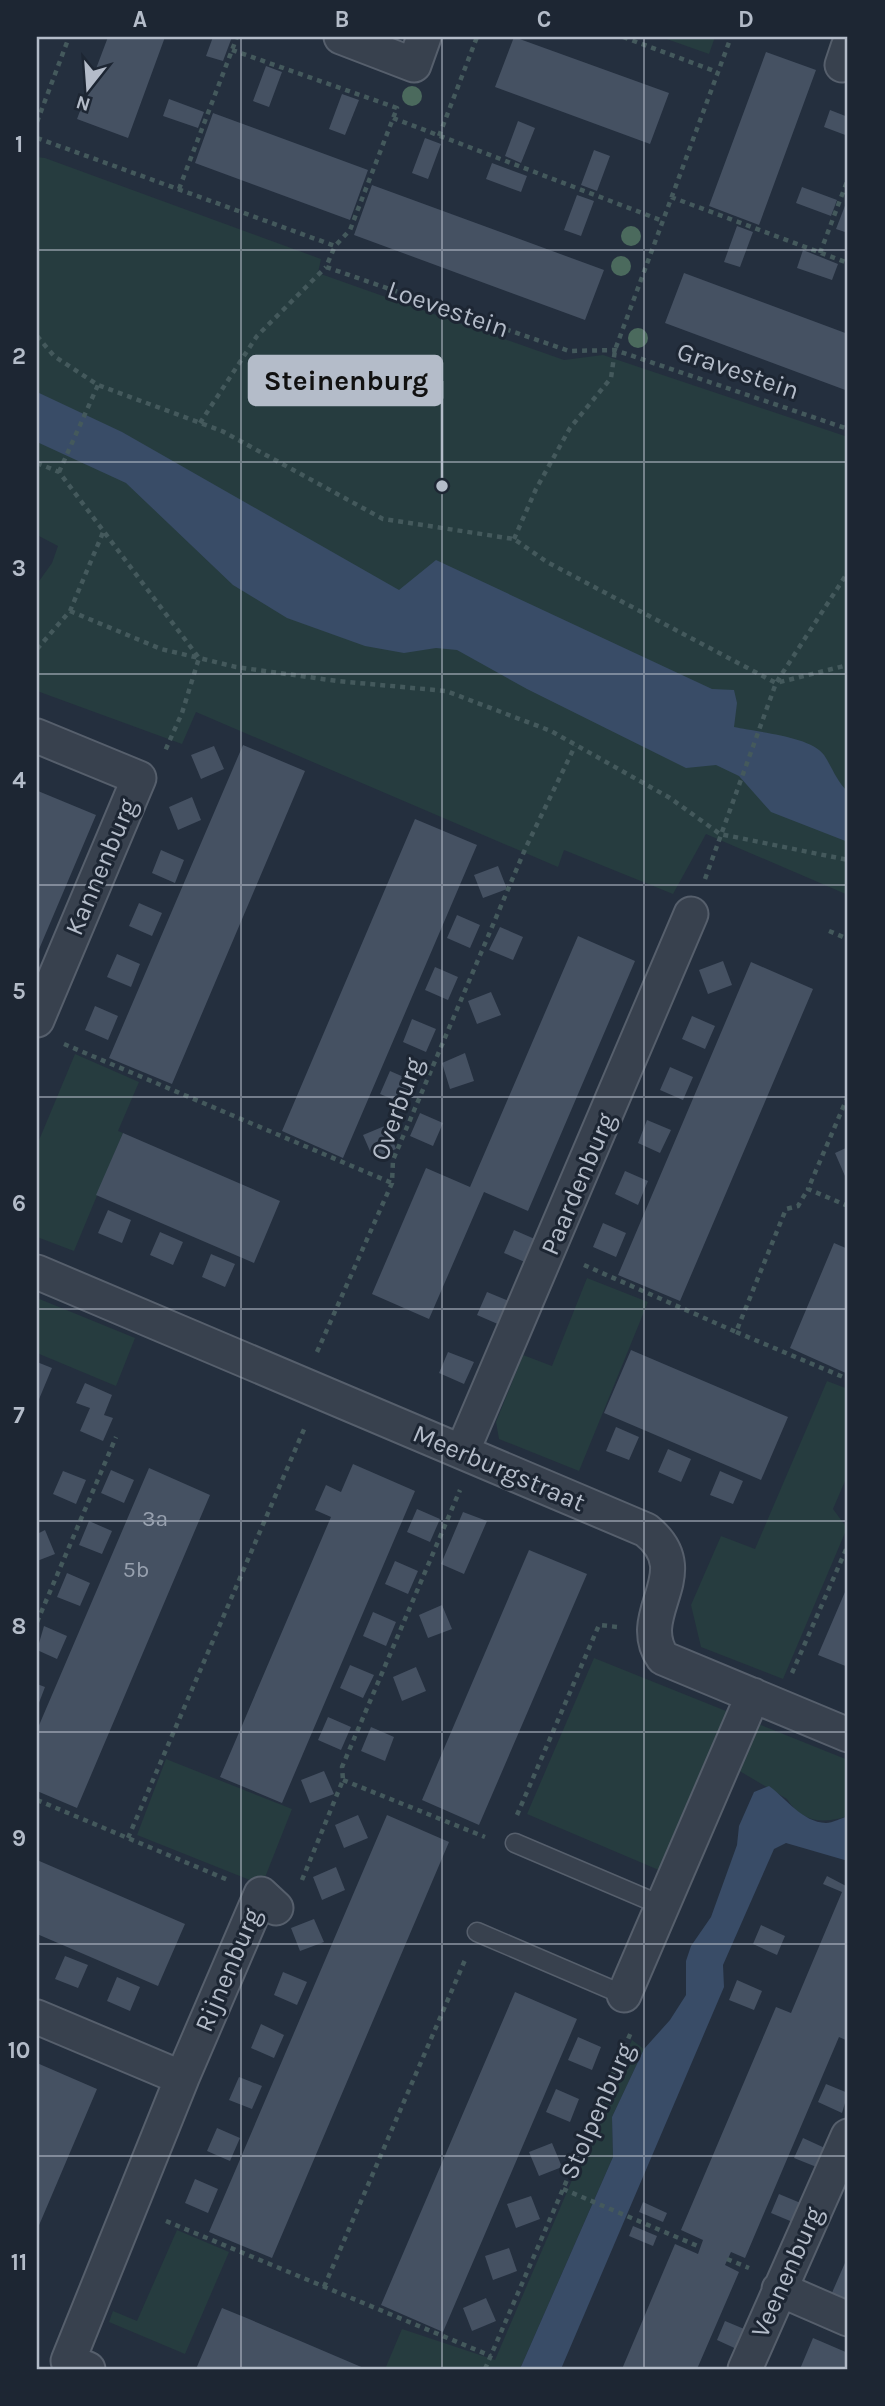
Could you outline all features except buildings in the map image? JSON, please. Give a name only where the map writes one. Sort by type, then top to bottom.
[{"type":"street","points":[[341,37],[419,51]]},
{"type":"street","name":"Kannenburg","points":[[37,736],[139,778],[37,1020]]},
{"type":"street","name":"Paardenburg","points":[[468,1455],[550,1250],[691,914]]},
{"type":"street","name":"Meerburgstraat","points":[[37,1272],[646,1530],[661,1542],[668,1555],[669,1572],[653,1630],[655,1646],[663,1658],[848,1735]]},
{"type":"street","points":[[624,1995],[663,1906],[766,1700]]},
{"type":"street","name":"Rijnenburg","points":[[88,2369],[68,2361],[182,2078],[269,1901]]},
{"type":"street","points":[[37,2017],[182,2078]]},
{"type":"street","name":"Veenenburg","points":[[744,2369],[848,2136]]},
{"type":"street","points":[[779,2289],[848,2319]]},
{"type":"lane","points":[[510,1842],[663,1906]]},
{"type":"lane","points":[[481,1934],[624,1995]]},
{"type":"path","points":[[37,122],[69,37]]},
{"type":"path","points":[[179,189],[237,37]]},
{"type":"path","points":[[439,136],[477,37]]},
{"type":"path","points":[[623,37],[718,72]]},
{"type":"path","points":[[514,538],[536,489],[570,428],[611,378],[615,350],[731,37]]},
{"type":"path","points":[[200,423],[257,336],[326,267],[335,246],[350,230],[397,108],[232,50]]},
{"type":"path","points":[[393,118],[663,221]]},
{"type":"path","points":[[37,138],[335,246]]},
{"type":"path","points":[[820,253],[848,179]]},
{"type":"path","points":[[671,197],[848,263]]},
{"type":"path","name":"Loevestein","points":[[326,267],[569,351],[615,350]]},
{"type":"path","points":[[37,336],[54,356],[98,385],[222,431],[383,519],[514,538],[547,562],[776,683],[848,665]]},
{"type":"path","name":"Gravestein","points":[[615,350],[848,429]]},
{"type":"path","points":[[59,472],[98,385]]},
{"type":"path","points":[[37,463],[59,472],[199,658]]},
{"type":"path","points":[[37,649],[70,611],[104,530]]},
{"type":"path","points":[[705,880],[735,792],[763,727],[776,683],[848,572]]},
{"type":"path","points":[[70,611],[161,649],[236,667],[337,681],[446,691],[551,731],[670,798],[720,834],[848,860]]},
{"type":"path","points":[[139,778],[160,762],[182,713],[199,658]]},
{"type":"path","name":"Overburg","points":[[128,1838],[312,1388],[392,1183],[393,1160],[526,847],[575,746]]},
{"type":"path","points":[[829,931],[848,939]]},
{"type":"path","points":[[62,1044],[392,1183]]},
{"type":"path","points":[[736,1332],[786,1209],[799,1206],[848,1096]]},
{"type":"path","points":[[808,1189],[848,1206]]},
{"type":"path","points":[[550,1250],[848,1379]]},
{"type":"path","points":[[37,1622],[116,1437]]},
{"type":"path","name":"Rijnenburg","points":[[269,1901],[289,1913],[343,1780],[342,1767],[468,1455]]},
{"type":"path","points":[[766,1700],[848,1545]]},
{"type":"path","points":[[343,1780],[488,1839],[510,1842],[599,1625]]},
{"type":"path","points":[[37,1800],[269,1901]]},
{"type":"path","points":[[324,2287],[465,1960],[481,1934]]},
{"type":"path","name":"Stolpenburg","points":[[485,2369],[632,2031],[624,1995]]},
{"type":"path","points":[[563,2189],[700,2247]]},
{"type":"path","points":[[131,2206],[491,2357]]},
{"type":"green space","points":[[661,37],[715,37],[709,54]]},
{"type":"green space","points":[[37,157],[321,259],[318,273],[564,360],[603,355],[848,437],[848,895],[706,834],[673,894],[564,850],[558,867],[196,712],[182,744],[37,691],[37,584],[52,563],[58,546],[37,535]]},
{"type":"green space","points":[[75,1054],[139,1082],[118,1131],[123,1133],[74,1251],[37,1237],[37,1145]]},
{"type":"green space","points":[[587,1278],[648,1302],[579,1471],[499,1439],[496,1422],[523,1355],[552,1366]]},
{"type":"green space","points":[[37,1298],[135,1338],[116,1386],[37,1353]]},
{"type":"green space","points":[[827,1381],[848,1389],[848,1474],[833,1509],[847,1528],[783,1679],[701,1647],[691,1605],[721,1536],[755,1549]]},
{"type":"green space","points":[[594,1658],[848,1760],[848,1816],[830,1820],[806,1817],[787,1799],[709,1753],[661,1871],[527,1814]]},
{"type":"green space","points":[[166,1759],[292,1809],[262,1885],[137,1835]]},
{"type":"green space","points":[[632,2040],[644,2049],[612,2117],[613,2157],[520,2369],[385,2369],[402,2329],[495,2360]]},
{"type":"green space","points":[[177,2230],[229,2252],[185,2354],[109,2322],[113,2311],[137,2321]]},
{"type":"water","points":[[37,392],[122,432],[399,590],[436,560],[712,689],[734,690],[737,703],[734,727],[796,739],[808,743],[824,755],[848,792],[848,842],[771,812],[739,776],[716,765],[686,768],[527,689],[457,650],[436,648],[404,653],[365,646],[287,618],[233,585],[126,483],[37,442]]},
{"type":"water","points":[[769,1786],[802,1814],[817,1822],[828,1823],[848,1816],[848,1861],[786,1843],[774,1849],[723,1965],[724,1987],[561,2369],[520,2369],[613,2157],[612,2117],[644,2049],[670,2020],[686,1995],[686,1961],[691,1946],[711,1917],[737,1845],[739,1826],[754,1792]]},
{"type":"place","name":"Steinenburg","points":[[442,486]]}]
